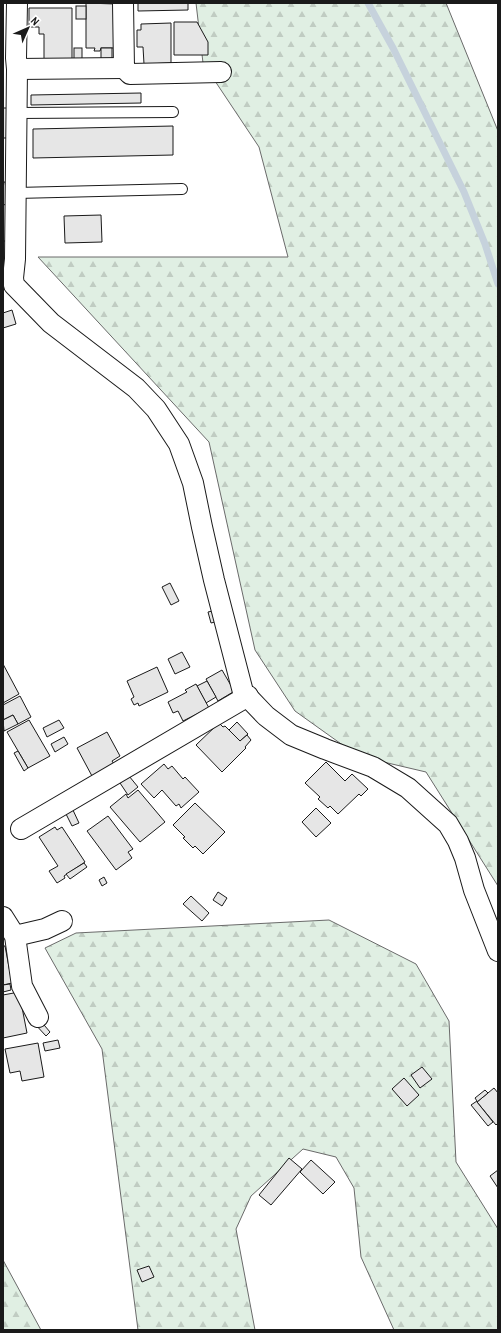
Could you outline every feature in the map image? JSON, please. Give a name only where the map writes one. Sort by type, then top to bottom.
[{"type":"street","points":[[17,3],[16,58],[18,69],[15,259],[8,280],[51,323],[141,393],[156,409],[179,444],[193,483],[214,580],[244,692],[266,716],[291,735],[373,767],[408,788],[448,824],[458,841],[465,858],[474,890],[498,951]]},
{"type":"street","points":[[123,3],[124,68],[130,74],[220,72]]},
{"type":"street","points":[[18,69],[124,68]]},
{"type":"street","points":[[21,829],[248,696]]},
{"type":"street","points":[[3,917],[15,936],[22,986],[38,1017]]},
{"type":"street","points":[[15,936],[45,930],[62,921]]},
{"type":"lane","points":[[17,113],[173,112]]},
{"type":"lane","points":[[16,193],[182,189]]},
{"type":"green space","points":[[196,3],[446,3],[498,131],[498,886],[426,772],[358,756],[295,711],[255,650],[209,442],[38,257],[288,257],[259,147],[203,63]]},
{"type":"green space","points":[[329,920],[416,964],[449,1021],[456,1162],[498,1229],[498,1330],[394,1330],[361,1257],[354,1188],[336,1157],[303,1149],[251,1196],[236,1229],[255,1330],[138,1330],[102,1049],[45,948],[76,933]]},
{"type":"green space","points":[[3,1260],[41,1330],[3,1330]]},
{"type":"building","points":[[86,3],[115,4],[115,48],[101,48],[100,51],[94,51],[95,48],[86,48]]},
{"type":"building","points":[[138,3],[188,3],[188,10],[138,11]]},
{"type":"building","points":[[76,6],[86,6],[86,19],[76,19]]},
{"type":"building","points":[[29,8],[72,8],[72,63],[44,63],[44,34],[39,34],[39,27],[29,27]]},
{"type":"building","points":[[174,22],[197,22],[208,42],[208,55],[174,55]]},
{"type":"building","points":[[171,23],[171,63],[144,64],[143,47],[137,47],[137,30],[141,30],[141,24]]},
{"type":"building","points":[[74,48],[82,48],[82,63],[74,63]]},
{"type":"building","points":[[101,48],[112,48],[112,60],[101,60]]},
{"type":"building","points":[[141,93],[141,103],[31,105],[31,95]]},
{"type":"building","points":[[3,108],[9,108],[8,138],[3,138]]},
{"type":"building","points":[[173,126],[173,155],[33,158],[33,129]]},
{"type":"building","points":[[3,182],[5,182],[8,204],[3,205]]},
{"type":"building","points":[[101,215],[102,242],[65,243],[64,216]]},
{"type":"building","points":[[3,241],[6,241],[7,265],[3,265]]},
{"type":"building","points":[[12,310],[16,324],[3,328],[3,313]]},
{"type":"building","points":[[170,583],[179,601],[171,605],[162,587]]},
{"type":"building","points":[[217,610],[219,621],[211,623],[208,612]]},
{"type":"building","points":[[182,652],[190,667],[175,674],[168,659]]},
{"type":"building","points":[[3,664],[19,694],[3,703]]},
{"type":"building","points":[[157,667],[168,692],[139,706],[138,703],[134,705],[131,699],[134,697],[127,681]]},
{"type":"building","points":[[222,670],[233,689],[233,692],[218,701],[206,679]]},
{"type":"building","points":[[207,681],[216,697],[206,703],[197,686]]},
{"type":"building","points":[[196,684],[209,708],[183,721],[178,711],[173,713],[168,702],[187,692],[185,690]]},
{"type":"building","points":[[20,696],[31,717],[18,724],[13,715],[3,720],[3,705]]},
{"type":"building","points":[[13,715],[18,724],[4,731],[3,720]]},
{"type":"building","points":[[29,720],[50,756],[28,768],[7,732]]},
{"type":"building","points":[[59,720],[64,728],[47,737],[43,728]]},
{"type":"building","points":[[237,722],[248,734],[240,741],[229,730]]},
{"type":"building","points":[[219,723],[223,727],[225,726],[240,741],[247,735],[251,740],[245,747],[246,748],[222,772],[196,745]]},
{"type":"building","points":[[107,732],[120,756],[112,761],[114,764],[92,776],[77,748]]},
{"type":"building","points":[[64,737],[68,744],[55,752],[51,744]]},
{"type":"building","points":[[18,751],[28,768],[24,771],[14,753]]},
{"type":"building","points":[[326,762],[345,781],[352,774],[368,789],[361,796],[359,794],[338,814],[330,806],[328,808],[318,799],[320,797],[305,783]]},
{"type":"building","points":[[164,764],[168,769],[172,766],[183,779],[185,777],[199,792],[181,808],[179,804],[176,806],[162,790],[154,798],[141,784]]},
{"type":"building","points":[[129,776],[138,787],[128,795],[120,783]]},
{"type":"building","points":[[138,790],[165,822],[140,842],[110,807],[126,794],[128,798]]},
{"type":"building","points":[[195,803],[225,832],[203,854],[195,846],[193,848],[173,825]]},
{"type":"building","points":[[72,808],[79,823],[72,826],[65,812]]},
{"type":"building","points":[[316,808],[331,823],[316,837],[302,822]]},
{"type":"building","points":[[108,816],[133,849],[128,852],[132,858],[116,870],[87,831]]},
{"type":"building","points":[[55,827],[57,830],[62,827],[85,862],[64,876],[65,878],[57,883],[49,871],[58,866],[39,837]]},
{"type":"building","points":[[84,863],[87,867],[70,879],[66,874]]},
{"type":"building","points":[[104,877],[107,883],[102,886],[99,880]]},
{"type":"building","points":[[218,892],[227,898],[222,906],[213,900]]},
{"type":"building","points":[[191,896],[209,913],[202,921],[183,904]]},
{"type":"building","points":[[3,946],[5,946],[12,983],[3,985]]},
{"type":"building","points":[[10,984],[11,990],[3,992],[3,985]]},
{"type":"building","points":[[19,992],[27,1033],[3,1038],[3,995]]},
{"type":"building","points":[[39,1019],[50,1032],[46,1036],[34,1023]]},
{"type":"building","points":[[58,1040],[60,1048],[45,1051],[43,1043]]},
{"type":"building","points":[[38,1043],[44,1077],[22,1081],[20,1071],[10,1073],[5,1049]]},
{"type":"building","points":[[422,1067],[432,1079],[420,1088],[411,1075]]},
{"type":"building","points":[[404,1078],[419,1095],[407,1106],[392,1089]]},
{"type":"building","points":[[494,1088],[498,1093],[498,1123],[496,1125],[477,1102]]},
{"type":"building","points":[[485,1090],[488,1093],[477,1102],[493,1122],[488,1126],[471,1105],[477,1101],[475,1098]]},
{"type":"building","points":[[289,1158],[302,1169],[271,1205],[259,1195]]},
{"type":"building","points":[[311,1160],[335,1182],[323,1194],[300,1172]]},
{"type":"building","points":[[498,1170],[498,1188],[490,1176]]},
{"type":"building","points":[[149,1266],[154,1277],[142,1282],[137,1270]]},
{"type":"waterway","points":[[368,3],[393,48],[464,192],[485,244],[498,284]]}]
